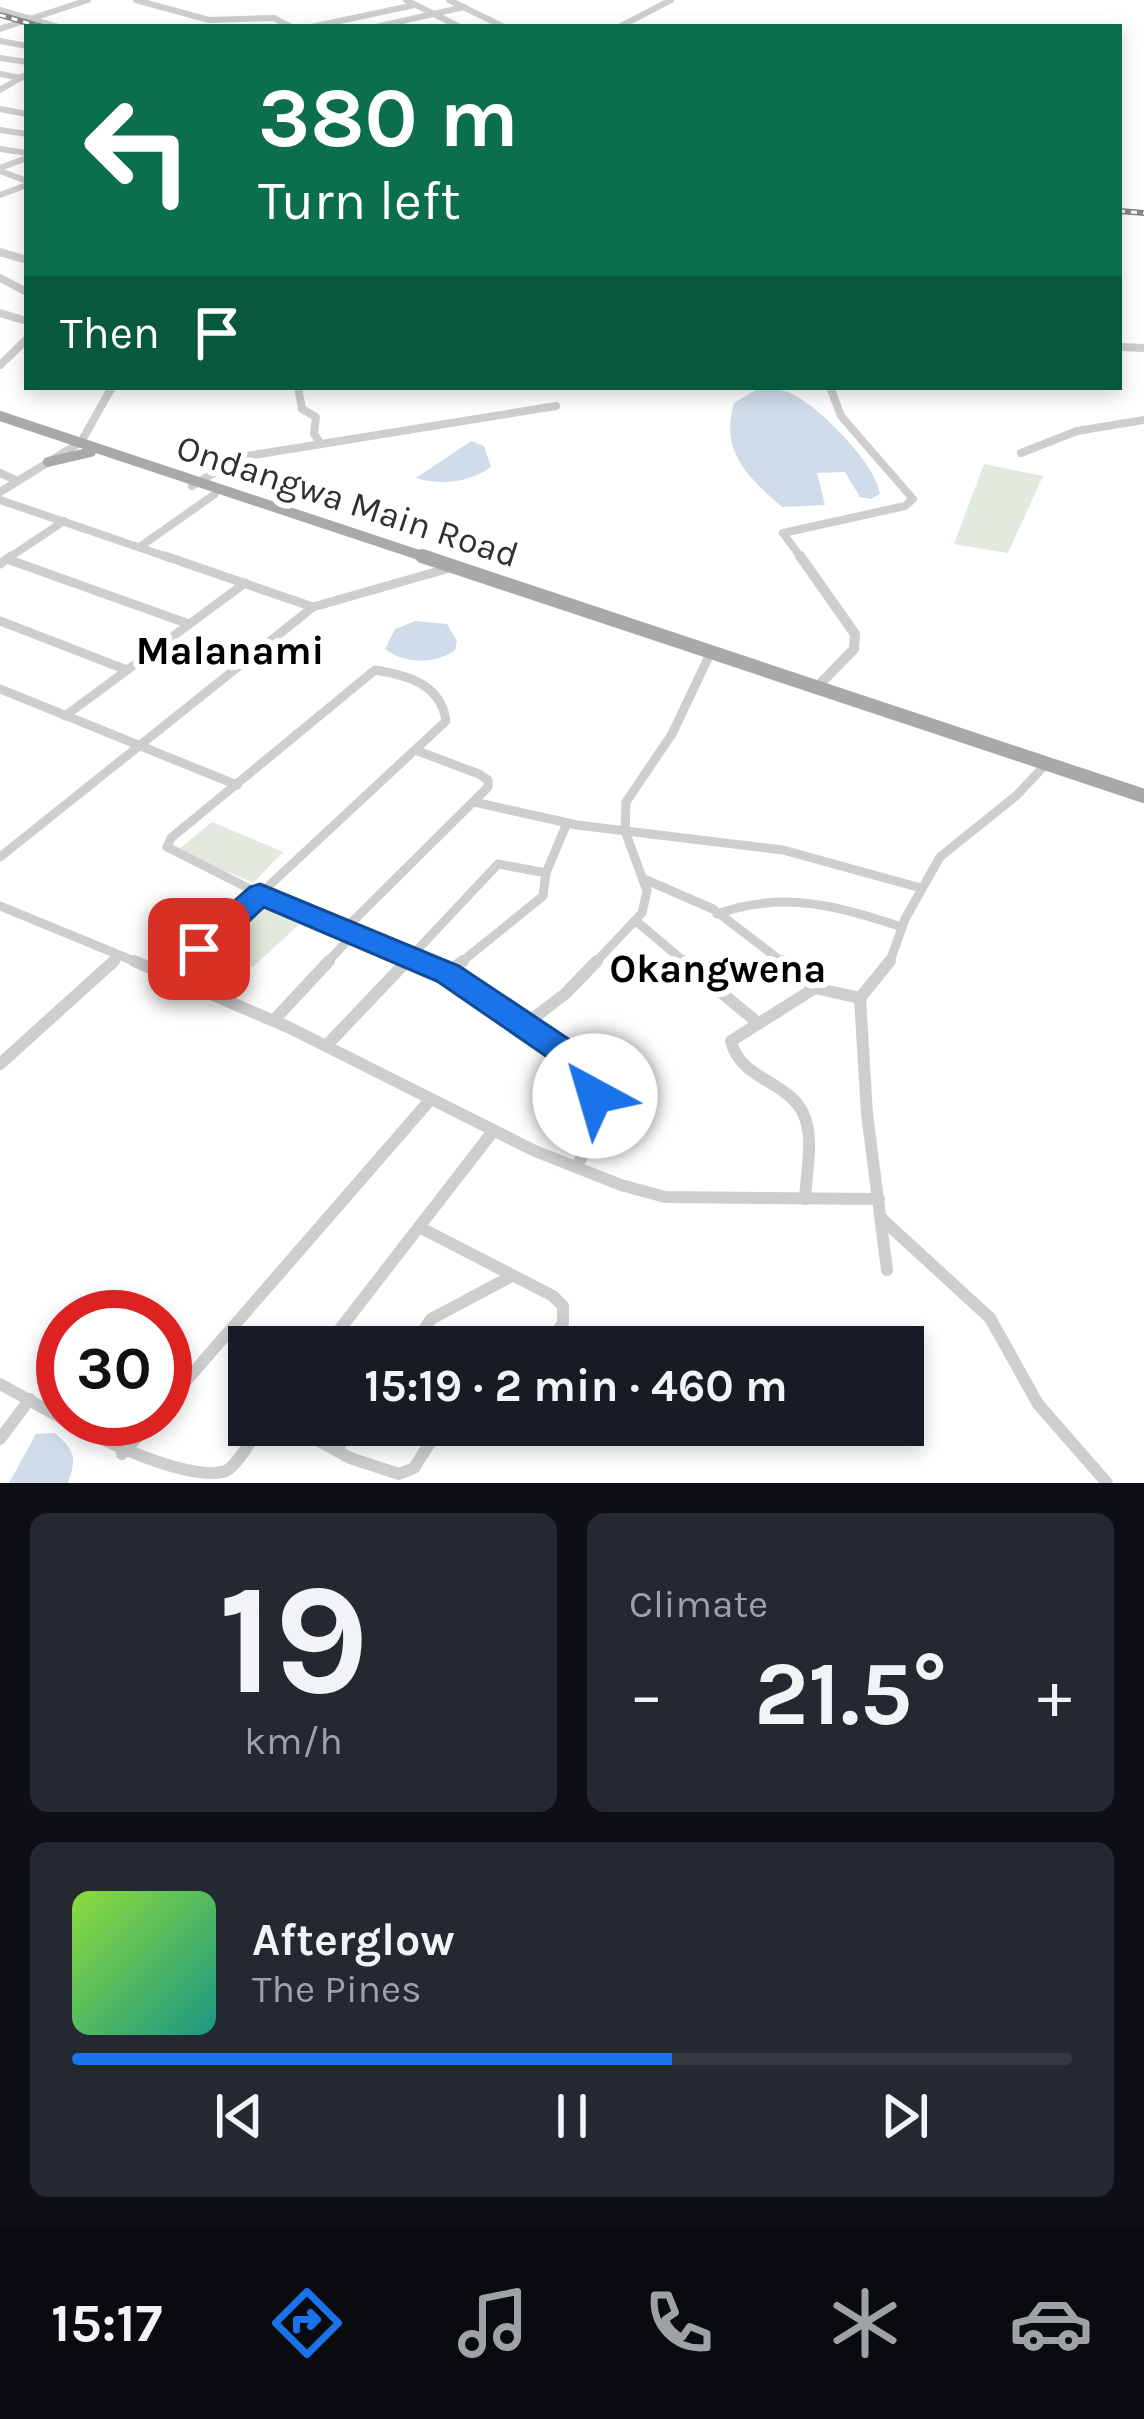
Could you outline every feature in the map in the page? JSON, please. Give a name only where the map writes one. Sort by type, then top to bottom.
[{"type":"main road","name":"Ondangwa Main Road","points":[[0,420],[58,438]]},
{"type":"main road","name":"Ondangwa Main Road","points":[[0,420],[86,444],[448,569],[1144,796]]},
{"type":"main road","points":[[48,462],[58,438],[86,444]]},
{"type":"main road","points":[[48,462],[86,444]]},
{"type":"main road","name":"Ondangwa Main Road","points":[[195,484],[214,494],[284,513]]},
{"type":"street","points":[[0,29],[88,0]]},
{"type":"street","points":[[136,0],[209,20],[274,18],[286,24]]},
{"type":"street","points":[[406,0],[452,24]]},
{"type":"street","points":[[449,0],[498,24]]},
{"type":"street","points":[[625,24],[670,0]]},
{"type":"street","points":[[325,24],[415,5]]},
{"type":"street","points":[[390,24],[464,7]]},
{"type":"street","points":[[0,10],[48,24]]},
{"type":"street","points":[[0,74],[24,76]]},
{"type":"street","points":[[0,90],[24,76]]},
{"type":"street","points":[[0,365],[24,342]]},
{"type":"street","points":[[14,352],[24,355]]},
{"type":"street","points":[[86,444],[111,390]]},
{"type":"street","points":[[299,390],[302,409],[315,414],[314,434],[319,441]]},
{"type":"street","points":[[815,689],[854,649],[855,634],[783,533],[905,506],[913,499],[842,416],[831,390]]},
{"type":"street","points":[[195,484],[241,457],[556,406]]},
{"type":"street","points":[[1021,453],[1077,431],[1144,420]]},
{"type":"street","points":[[48,462],[0,496],[313,607]]},
{"type":"street","points":[[0,473],[18,481]]},
{"type":"street","points":[[141,546],[214,494]]},
{"type":"street","points":[[4,561],[64,521]]},
{"type":"street","points":[[4,561],[189,624]]},
{"type":"street","points":[[0,857],[313,607],[448,569]]},
{"type":"street","points":[[65,716],[245,583]]},
{"type":"street","points":[[0,621],[127,670]]},
{"type":"street","points":[[523,1026],[565,994],[646,906],[644,879],[625,831],[626,802],[685,711],[710,654]]},
{"type":"street","points":[[168,977],[260,894],[446,721],[445,704],[421,684],[375,670],[171,838],[167,847],[260,894],[448,973],[570,1056],[600,1108],[598,1126],[578,1166]]},
{"type":"street","points":[[0,689],[237,784]]},
{"type":"street","points":[[274,1020],[350,931],[488,787],[488,780],[415,750]]},
{"type":"street","points":[[887,1270],[867,1114],[860,998],[888,967],[902,927],[940,857],[1017,795],[1046,764]]},
{"type":"street","points":[[474,802],[567,823],[783,850],[921,888]]},
{"type":"street","points":[[448,973],[543,896],[546,873],[567,823]]},
{"type":"street","points":[[327,1045],[497,864],[508,862],[546,873]]},
{"type":"street","points":[[644,879],[671,887],[717,914],[815,988],[860,998]]},
{"type":"street","points":[[717,914],[761,898],[792,897],[902,927]]},
{"type":"street","points":[[0,906],[274,1020],[456,1115],[632,1190],[664,1197],[879,1199]]},
{"type":"street","points":[[637,921],[758,1023]]},
{"type":"street","points":[[0,1064],[119,956]]},
{"type":"street","points":[[805,1199],[801,1109],[731,1052],[733,1038],[815,988]]},
{"type":"street","points":[[192,1374],[431,1099]]},
{"type":"street","points":[[343,1326],[494,1130]]},
{"type":"street","points":[[882,1219],[990,1318],[1038,1404],[1107,1483]]},
{"type":"street","points":[[421,1228],[563,1306],[561,1326]]},
{"type":"street","points":[[426,1326],[431,1319],[510,1277]]},
{"type":"street","points":[[0,1384],[36,1403]]},
{"type":"street","points":[[0,1438],[30,1399]]},
{"type":"street","points":[[109,1446],[122,1454],[219,1476],[244,1446]]},
{"type":"street","points":[[122,1454],[129,1446]]},
{"type":"street","points":[[329,1446],[379,1474],[398,1478],[413,1470],[428,1446]]},
{"type":"street","points":[[336,1450],[339,1446]]},
{"type":"shaded area","points":[[756,390],[788,392],[800,399],[857,451],[880,494],[871,499],[860,497],[845,472],[817,473],[825,505],[782,507],[748,473],[734,449],[734,403]]},
{"type":"shaded area","points":[[471,441],[484,446],[491,467],[455,481],[416,478]]},
{"type":"shaded area","points":[[984,464],[1043,476],[1008,553],[954,544]]},
{"type":"shaded area","points":[[415,621],[447,624],[457,641],[455,650],[420,661],[385,649],[395,629]]},
{"type":"shaded area","points":[[212,822],[283,852],[253,883],[178,850]]},
{"type":"shaded area","points":[[260,902],[274,903],[306,918],[253,967],[211,948]]},
{"type":"shaded area","points":[[36,1434],[36,1446],[68,1446],[73,1467],[68,1483],[9,1483]]},
{"type":"railway","points":[[0,15],[32,24]]},
{"type":"railway","points":[[1122,211],[1144,213]]},
{"type":"district","name":"Malanami","points":[[230,650]]},
{"type":"district","name":"Okangwena","points":[[718,968]]},
{"type":"route","points":[[199,949],[260,894],[448,973],[570,1056],[595,1096]]}]
